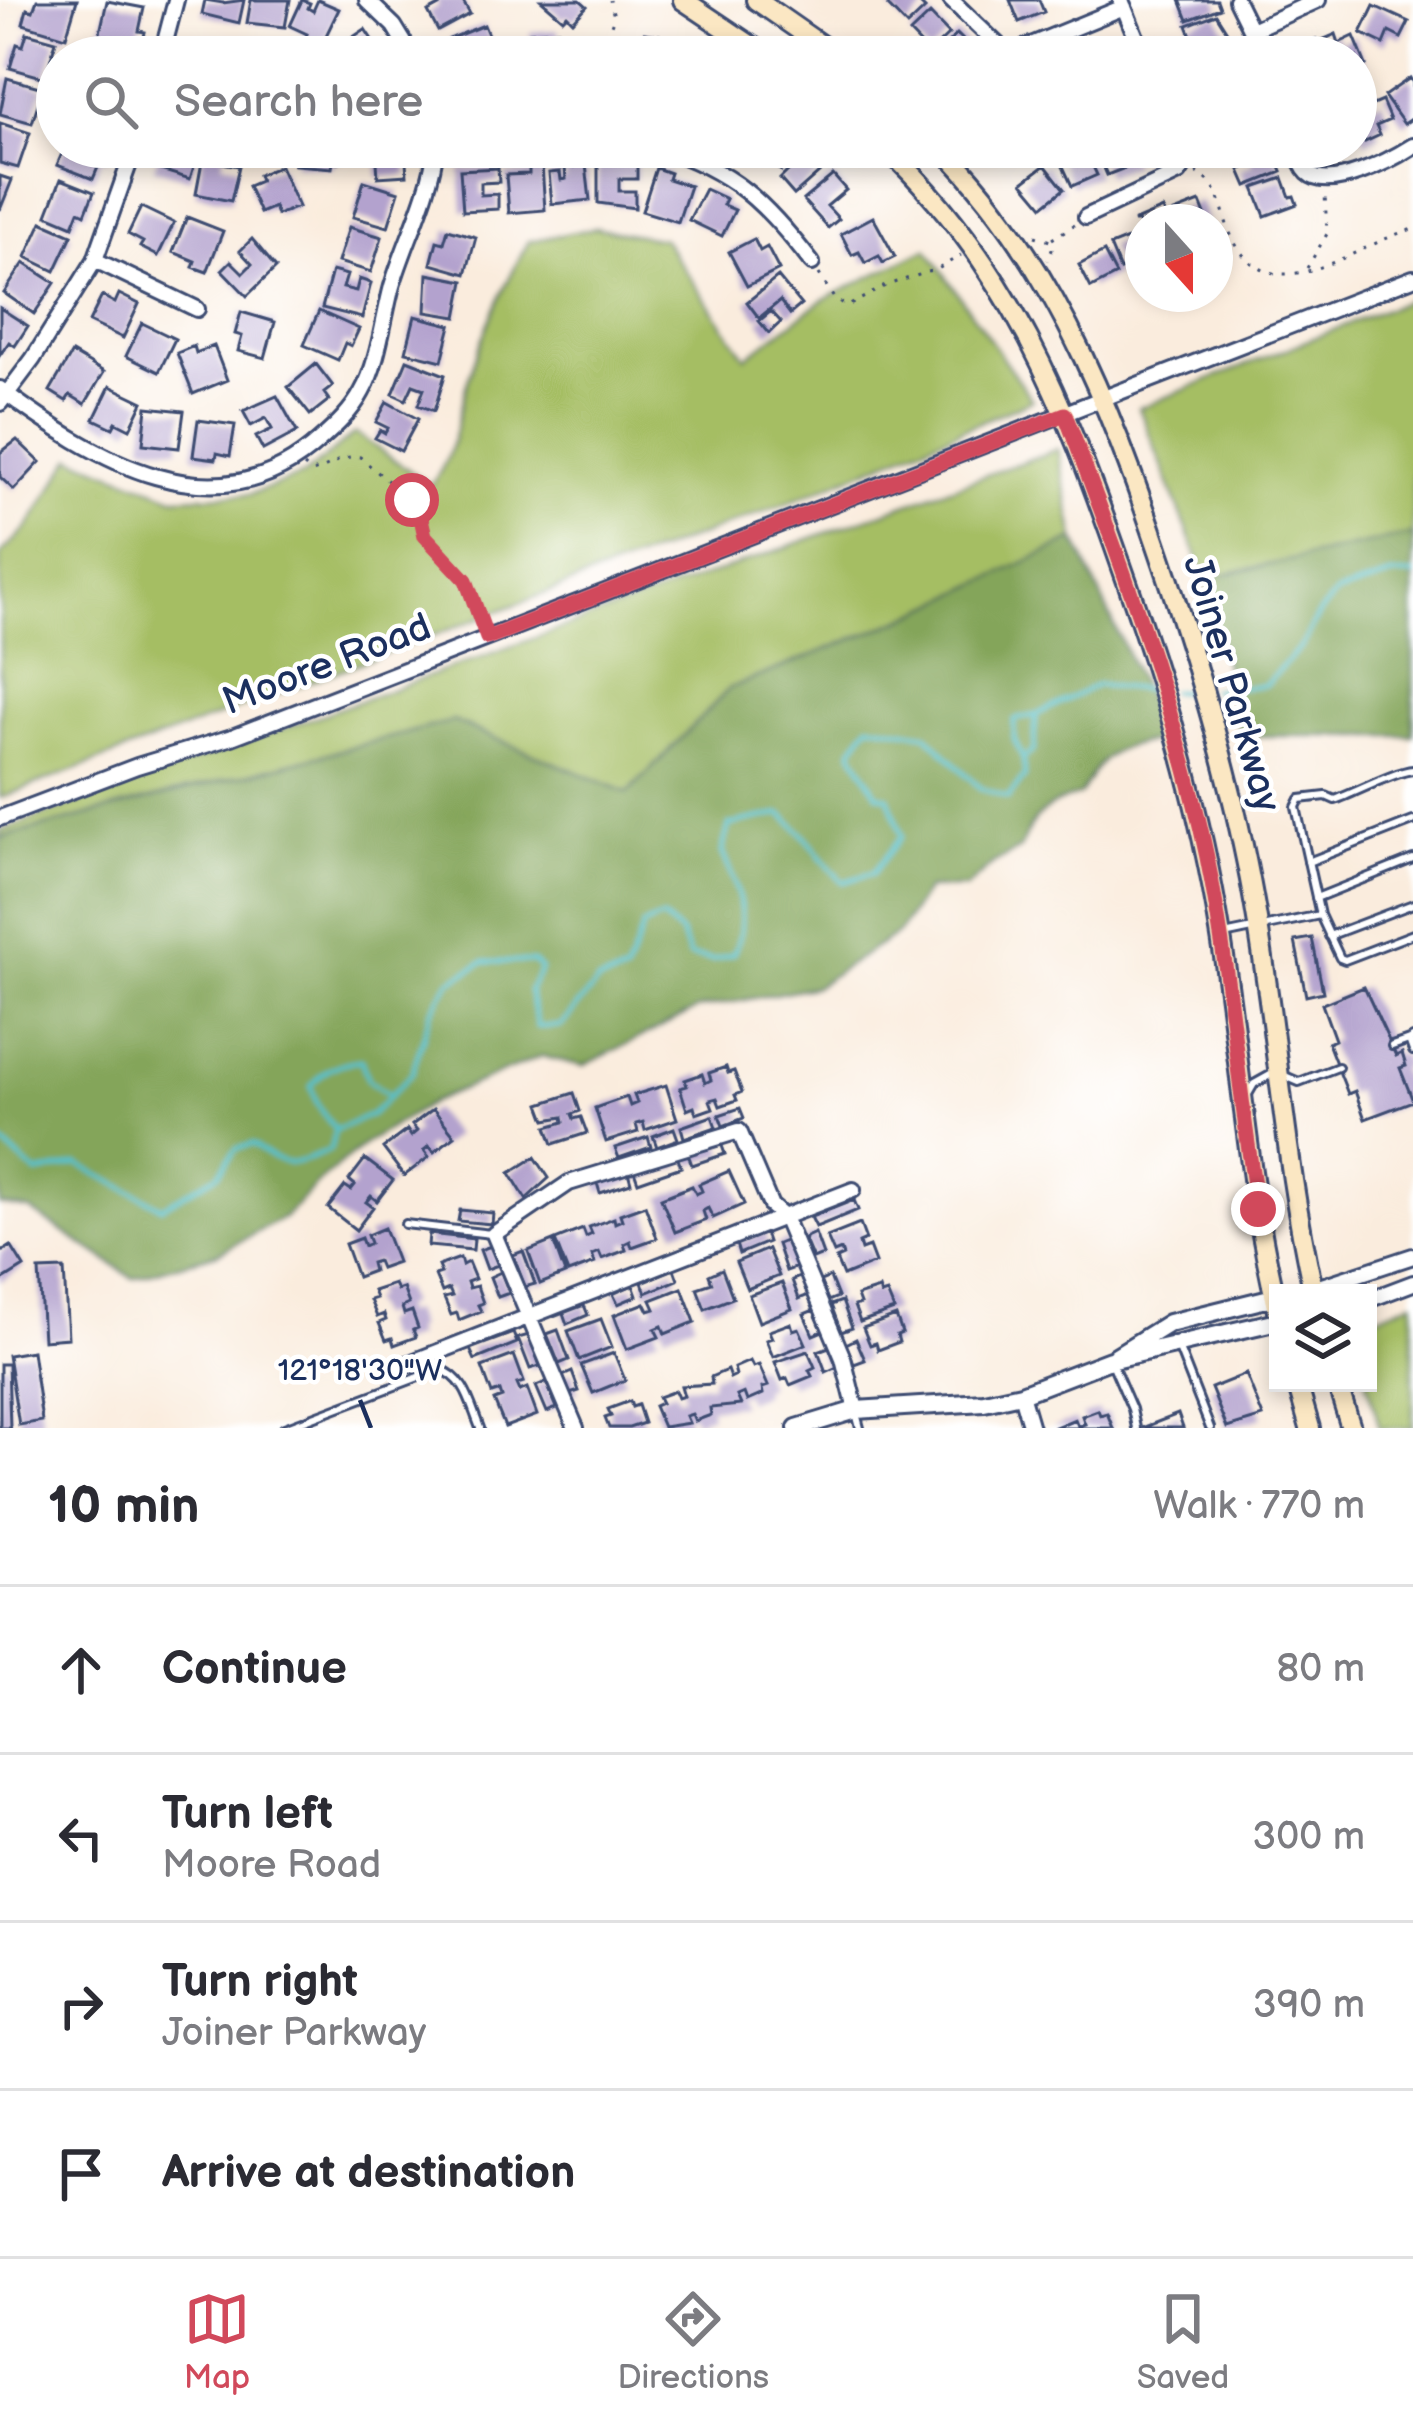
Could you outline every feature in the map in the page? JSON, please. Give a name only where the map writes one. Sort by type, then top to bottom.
[{"type":"main road","points":[[685,0],[737,36]]},
{"type":"main road","points":[[756,0],[808,36]]},
{"type":"main road","name":"Joiner Parkway","points":[[906,168],[974,247],[1020,318],[1065,414],[1151,648],[1202,832],[1221,935],[1242,1104],[1289,1284]]},
{"type":"main road","name":"Joiner Parkway","points":[[959,168],[988,201],[1056,302],[1103,400],[1190,645],[1216,737],[1258,929],[1288,1157],[1292,1284]]},
{"type":"main road","points":[[1300,1392],[1310,1428]]},
{"type":"main road","points":[[1340,1392],[1351,1428]]},
{"type":"street","points":[[167,36],[176,0]]},
{"type":"street","points":[[367,0],[400,36]]},
{"type":"street","points":[[951,0],[988,36]]},
{"type":"street","points":[[1236,0],[1256,36]]},
{"type":"street","points":[[1254,29],[1318,0]]},
{"type":"street","points":[[1050,36],[1122,4],[1135,36]]},
{"type":"street","points":[[1377,164],[1413,146]]},
{"type":"street","points":[[128,168],[95,260],[2,395],[149,476],[222,486],[264,477],[300,459],[340,423],[364,390],[394,281],[434,168]]},
{"type":"street","points":[[713,168],[744,186],[776,215],[812,263]]},
{"type":"street","points":[[1086,217],[1182,168]]},
{"type":"street","points":[[1303,168],[1320,181],[1332,182],[1368,168]]},
{"type":"street","points":[[95,260],[197,309]]},
{"type":"street","name":"Moore Road","points":[[0,818],[137,766],[232,737],[1413,278]]},
{"type":"street","points":[[576,1428],[494,1234],[569,1183],[739,1131],[771,1206],[784,1217],[843,1358],[858,1419]]},
{"type":"street","points":[[402,1366],[853,1190]]},
{"type":"street","points":[[1328,1284],[1413,1256]]},
{"type":"street","points":[[1377,1296],[1413,1282]]},
{"type":"street","points":[[1110,1360],[1169,1323],[1269,1301]]},
{"type":"street","points":[[797,1428],[1021,1394],[1110,1360],[1269,1324]]},
{"type":"street","points":[[1021,1394],[1031,1428]]},
{"type":"lane","points":[[1413,770],[1401,770],[1381,784],[1335,800],[1326,796],[1300,799],[1296,807],[1320,915],[1345,960],[1413,934]]},
{"type":"lane","points":[[1308,862],[1413,821]]},
{"type":"lane","points":[[1316,898],[1413,859]]},
{"type":"lane","points":[[1329,936],[1413,904]]},
{"type":"lane","points":[[1221,935],[1320,915]]},
{"type":"lane","points":[[1392,1046],[1411,1039],[1413,1051]]},
{"type":"lane","points":[[1242,1104],[1254,1084],[1278,1074],[1299,1082],[1338,1067]]},
{"type":"lane","points":[[405,1224],[494,1234]]},
{"type":"lane","points":[[1178,1346],[1210,1428]]},
{"type":"lane","points":[[1110,1360],[1136,1428]]},
{"type":"lane","points":[[284,1428],[440,1369],[455,1374],[479,1428]]},
{"type":"path","points":[[607,36],[614,17],[610,0]]},
{"type":"path","points":[[1189,168],[1219,192],[1227,227],[1245,260],[1276,271],[1307,272],[1413,229]]},
{"type":"path","points":[[1307,272],[1327,235],[1328,200],[1320,181]]},
{"type":"path","points":[[1050,241],[1086,217]]},
{"type":"path","points":[[812,263],[835,300],[848,305],[887,285],[949,264],[974,247]]},
{"type":"path","points":[[300,459],[311,472],[344,458],[360,457],[412,500],[425,536],[466,580],[487,638]]},
{"type":"green space","points":[[595,228],[663,239],[746,357],[823,300],[927,249],[1032,400],[787,503],[0,798],[0,555],[28,527],[72,457],[174,497],[251,494],[304,475],[355,433],[431,485],[451,447],[488,326],[529,241]]},
{"type":"green space","points":[[1413,298],[1413,556],[1206,578],[1139,408]]},
{"type":"green space","points":[[1058,449],[1075,539],[903,619],[730,688],[628,793],[453,721],[0,838],[0,831]]},
{"type":"green space","points":[[1413,534],[1413,736],[1240,736],[1206,578]]},
{"type":"green space","points":[[1075,539],[1166,739],[1113,752],[1080,795],[1042,813],[1020,849],[993,864],[966,888],[927,889],[898,933],[816,986],[698,1009],[583,1066],[541,1056],[432,1102],[367,1142],[285,1217],[218,1253],[133,1278],[30,1210],[0,1205],[0,838],[453,721],[628,793],[730,688],[903,619]]},
{"type":"green space","points":[[1413,1301],[1413,1428],[1380,1428],[1370,1392],[1377,1392],[1377,1317]]},
{"type":"building","points":[[37,0],[77,0],[66,36],[23,24],[27,9],[33,11]]},
{"type":"building","points":[[205,0],[244,0],[239,23],[202,14]]},
{"type":"building","points":[[251,0],[290,0],[285,27],[247,23]]},
{"type":"building","points":[[302,0],[313,11],[318,0],[339,9],[326,36],[306,36],[290,26]]},
{"type":"building","points":[[436,0],[462,0],[470,14],[438,31],[428,12],[439,6]]},
{"type":"building","points":[[541,0],[580,0],[587,6],[573,21],[567,15],[563,19]]},
{"type":"building","points":[[895,0],[916,0],[925,9],[907,26],[888,6]]},
{"type":"building","points":[[1010,0],[1039,0],[1044,12],[1019,22]]},
{"type":"building","points":[[1180,0],[1217,0],[1220,8],[1188,20]]},
{"type":"building","points":[[107,1],[144,8],[139,31],[144,36],[99,36]]},
{"type":"building","points":[[1374,6],[1409,22],[1401,38],[1389,32],[1384,44],[1377,36],[1361,33]]},
{"type":"building","points":[[930,14],[949,34],[913,36],[910,33]]},
{"type":"building","points":[[1216,14],[1230,36],[1191,36],[1187,25]]},
{"type":"building","points":[[484,25],[488,36],[456,36]]},
{"type":"building","points":[[558,30],[558,36],[530,36],[530,32]]},
{"type":"building","points":[[27,33],[38,36],[36,75],[10,68],[17,44],[23,46]]},
{"type":"building","points":[[7,78],[36,86],[32,123],[0,114]]},
{"type":"building","points":[[1410,78],[1413,118],[1404,124],[1384,96]]},
{"type":"building","points":[[1382,101],[1390,120],[1377,126],[1377,103]]},
{"type":"building","points":[[0,123],[30,133],[18,168],[0,163]]},
{"type":"building","points":[[65,168],[98,168],[93,179]]},
{"type":"building","points":[[154,168],[193,168],[190,179]]},
{"type":"building","points":[[201,168],[239,168],[231,201],[196,194]]},
{"type":"building","points":[[281,168],[298,207],[277,215],[274,207],[260,213],[248,186],[260,181],[258,175]]},
{"type":"building","points":[[377,168],[406,168],[407,175],[378,177]]},
{"type":"building","points":[[498,168],[499,182],[481,183],[481,195],[498,194],[498,209],[463,211],[460,170]]},
{"type":"building","points":[[529,168],[542,168],[545,210],[509,213],[506,175],[529,174]]},
{"type":"building","points":[[565,168],[586,168],[590,200],[552,204],[549,173],[560,172],[561,180],[566,179]]},
{"type":"building","points":[[598,168],[637,168],[637,179],[619,179],[619,191],[635,191],[635,208],[598,203]]},
{"type":"building","points":[[656,168],[670,173],[668,179],[690,186],[678,222],[642,211]]},
{"type":"building","points":[[1047,168],[1064,189],[1043,206],[1023,182]]},
{"type":"building","points":[[1064,168],[1094,168],[1097,175],[1072,186]]},
{"type":"building","points":[[1280,168],[1282,172],[1247,186],[1240,170]]},
{"type":"building","points":[[789,170],[821,171],[794,195],[780,179]]},
{"type":"building","points":[[833,175],[846,190],[827,206],[839,219],[828,228],[803,200]]},
{"type":"building","points":[[0,176],[12,180],[0,210]]},
{"type":"building","points":[[1283,178],[1297,204],[1265,216],[1254,188]]},
{"type":"building","points":[[61,179],[94,192],[85,214],[79,211],[73,226],[47,215]]},
{"type":"building","points":[[364,181],[399,192],[388,227],[353,217]]},
{"type":"building","points":[[705,189],[726,199],[723,205],[735,210],[722,236],[689,220]]},
{"type":"building","points":[[141,207],[174,223],[158,256],[128,234]]},
{"type":"building","points":[[187,217],[223,231],[207,272],[173,252]]},
{"type":"building","points":[[873,217],[895,257],[883,263],[879,256],[865,263],[859,252],[852,255],[841,234]]},
{"type":"building","points":[[42,222],[72,235],[55,271],[26,257]]},
{"type":"building","points":[[349,227],[382,237],[371,272],[338,262]]},
{"type":"building","points":[[448,229],[476,237],[466,274],[431,264],[437,241],[444,243]]},
{"type":"building","points":[[252,239],[276,268],[247,296],[222,270],[231,261],[243,273],[252,264],[240,251]]},
{"type":"building","points":[[754,239],[760,251],[767,247],[779,270],[747,286],[729,252]]},
{"type":"building","points":[[1125,240],[1125,268],[1120,270],[1110,246]]},
{"type":"building","points":[[1104,252],[1116,275],[1091,288],[1079,265]]},
{"type":"building","points":[[24,263],[55,283],[34,314],[4,293]]},
{"type":"building","points":[[332,271],[347,275],[343,288],[356,291],[359,279],[371,283],[362,318],[322,308]]},
{"type":"building","points":[[428,274],[464,281],[457,317],[426,312]]},
{"type":"building","points":[[778,277],[801,305],[790,314],[780,301],[759,318],[747,302]]},
{"type":"building","points":[[119,294],[139,304],[123,338],[89,322],[102,296],[115,303]]},
{"type":"building","points":[[0,308],[28,326],[15,346],[9,342],[0,355]]},
{"type":"building","points":[[319,311],[359,329],[351,346],[345,343],[338,360],[304,345]]},
{"type":"building","points":[[771,311],[781,322],[769,333],[759,321]]},
{"type":"building","points":[[241,312],[275,322],[265,358],[238,351],[242,336],[235,334]]},
{"type":"building","points":[[415,316],[451,325],[442,361],[406,352]]},
{"type":"building","points":[[142,323],[175,339],[159,372],[126,356]]},
{"type":"building","points":[[194,346],[196,353],[214,346],[227,380],[193,394],[177,353]]},
{"type":"building","points":[[72,353],[104,372],[85,404],[70,395],[66,401],[50,391]]},
{"type":"building","points":[[407,360],[445,375],[434,411],[418,405],[424,389],[413,385],[406,400],[393,394]]},
{"type":"building","points":[[316,364],[333,386],[324,393],[329,400],[310,415],[288,387]]},
{"type":"building","points":[[110,386],[143,402],[130,429],[94,419]]},
{"type":"building","points":[[277,396],[297,432],[263,450],[256,437],[272,429],[266,418],[251,426],[243,411]]},
{"type":"building","points":[[387,402],[418,419],[401,451],[375,438],[388,428],[376,422]]},
{"type":"building","points":[[147,407],[184,411],[179,448],[143,444]]},
{"type":"building","points":[[198,420],[235,425],[230,456],[193,456]]},
{"type":"building","points":[[17,440],[40,462],[14,490],[0,477],[0,453]]},
{"type":"building","points":[[1312,938],[1323,992],[1306,996],[1295,941]]},
{"type":"building","points":[[1364,987],[1396,1056],[1402,1053],[1406,1066],[1400,1068],[1413,1101],[1365,1119],[1355,1091],[1348,1094],[1328,1043],[1335,1040],[1322,1004]]},
{"type":"building","points":[[726,1067],[728,1073],[734,1071],[742,1092],[735,1095],[737,1100],[720,1106],[717,1098],[710,1100],[713,1108],[696,1114],[694,1107],[687,1110],[680,1088],[687,1086],[685,1080],[702,1074],[705,1083],[711,1080],[709,1073]]},
{"type":"building","points":[[666,1085],[677,1119],[645,1130],[643,1122],[636,1124],[638,1132],[606,1142],[595,1108],[627,1097],[630,1106],[637,1103],[634,1095]]},
{"type":"building","points":[[574,1093],[580,1111],[572,1114],[574,1119],[581,1117],[587,1133],[553,1144],[547,1127],[564,1122],[563,1117],[546,1120],[540,1104]]},
{"type":"building","points":[[740,1108],[744,1118],[723,1126],[719,1115]]},
{"type":"building","points":[[433,1109],[455,1136],[434,1152],[429,1146],[424,1150],[429,1157],[404,1176],[383,1148],[407,1130],[411,1136],[417,1131],[412,1125]]},
{"type":"building","points":[[712,1116],[716,1127],[684,1138],[681,1127]]},
{"type":"building","points":[[674,1128],[678,1139],[657,1147],[653,1136]]},
{"type":"building","points":[[648,1137],[651,1147],[619,1158],[615,1148]]},
{"type":"building","points":[[721,1143],[725,1154],[692,1165],[688,1154]]},
{"type":"building","points":[[677,1156],[681,1167],[638,1182],[634,1171]]},
{"type":"building","points":[[535,1157],[549,1178],[526,1199],[510,1173]]},
{"type":"building","points":[[365,1159],[393,1180],[377,1201],[371,1196],[366,1202],[373,1207],[356,1230],[328,1208],[345,1186],[351,1190],[355,1185],[349,1180]]},
{"type":"building","points":[[729,1171],[744,1204],[713,1218],[708,1208],[703,1211],[706,1220],[675,1232],[661,1198],[692,1186],[696,1194],[702,1191],[699,1184]]},
{"type":"building","points":[[628,1172],[631,1183],[600,1193],[597,1183]]},
{"type":"building","points":[[854,1200],[858,1210],[816,1227],[811,1217]]},
{"type":"building","points":[[645,1205],[657,1238],[632,1247],[630,1241],[624,1244],[626,1250],[602,1259],[599,1252],[592,1255],[595,1263],[568,1273],[555,1240],[583,1229],[586,1237],[592,1234],[589,1227],[614,1218],[615,1223],[622,1220],[620,1214]]},
{"type":"building","points":[[460,1210],[493,1213],[492,1224],[458,1221]]},
{"type":"building","points":[[860,1224],[866,1240],[859,1243],[861,1250],[869,1247],[875,1263],[843,1276],[836,1259],[843,1256],[841,1250],[834,1253],[827,1237]]},
{"type":"building","points":[[384,1228],[397,1262],[380,1268],[377,1261],[371,1263],[373,1271],[357,1277],[345,1244],[361,1238],[364,1246],[370,1243],[367,1235]]},
{"type":"building","points":[[765,1233],[768,1242],[739,1254],[736,1244]]},
{"type":"building","points":[[815,1233],[823,1255],[813,1259],[804,1238]]},
{"type":"building","points":[[429,1234],[474,1239],[473,1250],[428,1246]]},
{"type":"building","points":[[787,1240],[797,1267],[786,1271],[777,1244]]},
{"type":"building","points":[[553,1241],[565,1274],[540,1284],[528,1251]]},
{"type":"building","points":[[11,1246],[24,1267],[0,1282],[0,1253]]},
{"type":"building","points":[[491,1246],[498,1265],[487,1269],[480,1250]]},
{"type":"building","points":[[768,1249],[779,1276],[747,1289],[736,1262]]},
{"type":"building","points":[[523,1251],[535,1284],[525,1287],[513,1255]]},
{"type":"building","points":[[460,1258],[462,1265],[468,1262],[475,1279],[467,1282],[469,1288],[477,1286],[483,1303],[478,1305],[481,1311],[459,1320],[457,1313],[451,1315],[444,1298],[452,1296],[449,1289],[442,1292],[435,1275],[441,1273],[438,1266]]},
{"type":"building","points":[[64,1269],[68,1338],[43,1340],[39,1270]]},
{"type":"building","points":[[674,1269],[678,1280],[646,1293],[642,1282]]},
{"type":"building","points":[[722,1269],[733,1298],[705,1309],[697,1288],[712,1283],[709,1275]]},
{"type":"building","points":[[501,1272],[509,1293],[498,1297],[490,1277]]},
{"type":"building","points":[[802,1276],[809,1295],[799,1299],[792,1280]]},
{"type":"building","points":[[830,1277],[838,1297],[828,1301],[820,1281]]},
{"type":"building","points":[[782,1283],[792,1309],[759,1322],[749,1295]]},
{"type":"building","points":[[394,1284],[397,1290],[403,1288],[409,1304],[402,1307],[404,1314],[412,1311],[418,1328],[413,1330],[416,1337],[394,1345],[392,1338],[386,1340],[379,1323],[386,1320],[384,1314],[377,1317],[370,1300],[376,1298],[373,1291]]},
{"type":"building","points":[[633,1285],[637,1296],[618,1304],[613,1294]]},
{"type":"building","points":[[682,1288],[695,1322],[665,1334],[662,1326],[655,1329],[659,1337],[627,1349],[614,1315],[645,1303],[649,1311],[655,1309],[651,1300]]},
{"type":"building","points":[[879,1289],[881,1295],[887,1293],[894,1310],[860,1322],[854,1306],[860,1304],[857,1296]]},
{"type":"building","points":[[842,1301],[852,1328],[841,1332],[831,1305]]},
{"type":"building","points":[[584,1305],[588,1315],[567,1324],[563,1313]]},
{"type":"building","points":[[814,1310],[823,1331],[813,1335],[804,1314]]},
{"type":"building","points":[[896,1316],[902,1333],[897,1335],[899,1342],[878,1350],[876,1343],[870,1345],[863,1328]]},
{"type":"building","points":[[601,1319],[612,1347],[579,1360],[568,1331]]},
{"type":"building","points":[[791,1323],[793,1330],[799,1328],[806,1344],[773,1357],[766,1340],[772,1338],[769,1331]]},
{"type":"building","points":[[558,1330],[569,1360],[559,1364],[547,1334]]},
{"type":"building","points":[[513,1333],[517,1343],[475,1360],[470,1349]]},
{"type":"building","points":[[529,1335],[540,1366],[530,1369],[518,1338]]},
{"type":"building","points":[[856,1339],[865,1360],[854,1364],[846,1344]]},
{"type":"building","points":[[829,1347],[837,1367],[826,1372],[818,1351]]},
{"type":"building","points":[[32,1351],[42,1421],[19,1425],[8,1355]]},
{"type":"building","points":[[808,1351],[815,1367],[809,1370],[812,1376],[790,1385],[787,1378],[782,1380],[775,1362]]},
{"type":"building","points":[[614,1353],[625,1380],[593,1393],[581,1365]]},
{"type":"building","points":[[514,1355],[524,1382],[517,1384],[520,1391],[527,1388],[537,1415],[505,1427],[494,1400],[502,1397],[500,1391],[492,1394],[482,1367]]},
{"type":"building","points":[[750,1361],[753,1367],[759,1365],[768,1386],[762,1388],[763,1394],[747,1401],[744,1393],[737,1396],[741,1405],[710,1408],[711,1415],[695,1421],[692,1414],[686,1416],[689,1423],[663,1427],[654,1406],[661,1403],[658,1397],[675,1391],[678,1398],[684,1396],[681,1386],[712,1384],[711,1377],[727,1370],[730,1378],[736,1375],[734,1368]]},
{"type":"building","points":[[0,1364],[8,1364],[10,1428],[0,1428]]},
{"type":"building","points":[[572,1372],[579,1391],[570,1394],[563,1376]]},
{"type":"building","points":[[1246,1374],[1263,1417],[1227,1428],[1211,1388]]},
{"type":"building","points":[[546,1382],[557,1408],[547,1412],[536,1386]]},
{"type":"building","points":[[630,1401],[632,1407],[638,1405],[644,1423],[609,1428],[608,1409]]},
{"type":"building","points":[[1098,1410],[1100,1415],[1107,1413],[1113,1428],[1053,1428],[1075,1419],[1078,1426],[1085,1424],[1082,1416]]},
{"type":"building","points":[[1178,1414],[1183,1428],[1142,1428]]},
{"type":"waterway","points":[[1212,690],[1265,685],[1301,647],[1320,612],[1337,593],[1392,576],[1413,575]]},
{"type":"waterway","points":[[0,1141],[37,1174],[78,1164],[162,1207],[218,1174],[236,1149],[253,1144],[290,1163],[330,1150],[335,1130],[371,1115],[412,1073],[431,1012],[450,981],[484,962],[533,962],[541,969],[529,990],[537,1027],[561,1026],[598,982],[626,973],[643,926],[662,918],[681,934],[689,956],[713,960],[733,954],[741,915],[722,852],[729,825],[781,814],[843,882],[873,873],[902,836],[889,797],[877,794],[852,750],[869,724],[926,734],[980,788],[1008,798],[1025,776],[1023,759],[1034,750],[1036,715],[1097,685],[1159,691]]},
{"type":"waterway","points":[[1170,691],[1195,691]]},
{"type":"waterway","points":[[1023,759],[1014,739],[1014,720],[1036,715]]},
{"type":"waterway","points":[[335,1130],[311,1086],[327,1071],[361,1060],[368,1080],[388,1094]]},
{"type":"route","points":[[412,500],[425,536],[466,580],[487,638],[1065,414],[1151,648],[1202,832],[1221,935],[1258,1209]]}]
